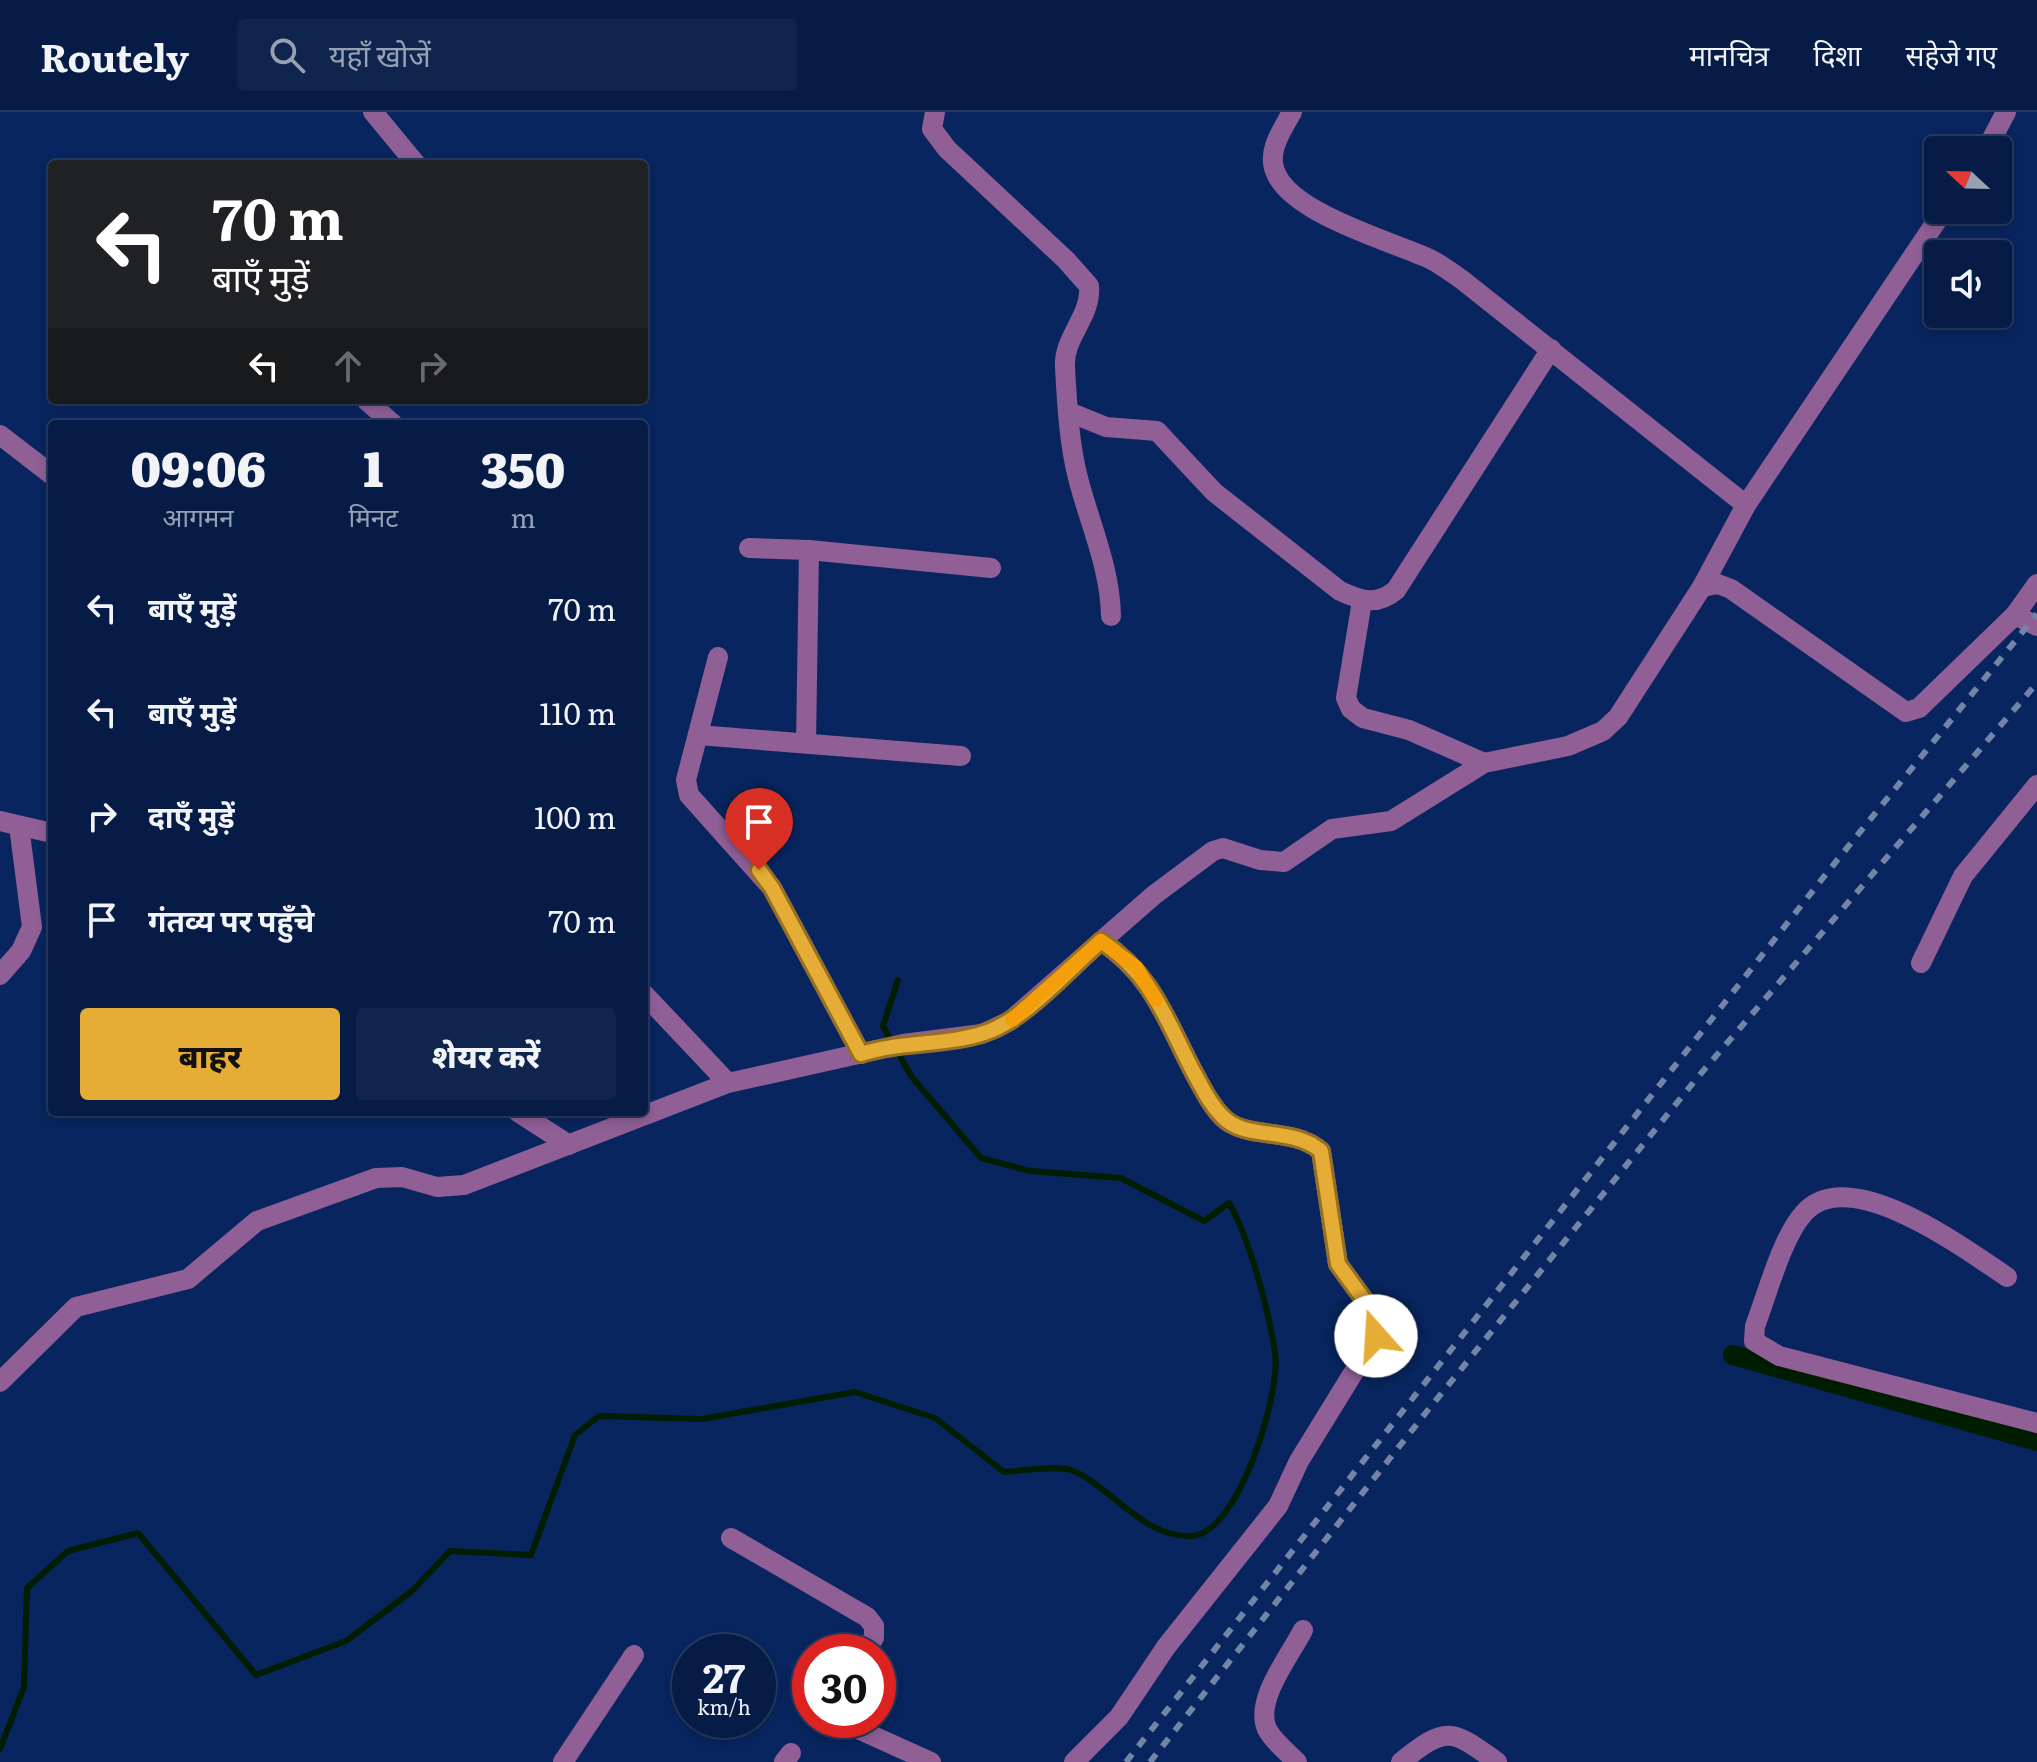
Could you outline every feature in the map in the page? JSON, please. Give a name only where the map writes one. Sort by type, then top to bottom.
[{"type":"street","points":[[373,112],[413,160]]},
{"type":"street","points":[[935,112],[932,129],[947,149],[1066,260],[1089,286],[1087,309],[1071,340],[1065,362],[1078,476],[1110,583],[1111,616]]},
{"type":"street","points":[[1292,112],[1275,147],[1273,162],[1277,178],[1290,192],[1358,232],[1431,260],[1551,349],[1605,396],[1746,505]]},
{"type":"street","points":[[1993,136],[2006,112]]},
{"type":"street","points":[[648,1114],[728,1083],[903,1044],[982,1034],[997,1029],[1154,895],[1213,851],[1234,849],[1260,860],[1284,862],[1332,829],[1391,821],[1484,763],[1568,746],[1603,731],[1618,717],[1702,587],[1746,505],[1935,224]]},
{"type":"street","points":[[1069,412],[1106,427],[1149,429],[1164,436],[1214,492],[1340,591],[1362,601],[1384,600],[1396,590],[1551,349]]},
{"type":"street","points":[[370,404],[388,420]]},
{"type":"street","points":[[0,435],[48,472]]},
{"type":"street","points":[[749,548],[809,550],[991,568]]},
{"type":"street","points":[[806,743],[809,550]]},
{"type":"street","points":[[1702,587],[1718,584],[1731,589],[1906,712],[1919,708],[2015,615],[2037,584]]},
{"type":"street","points":[[1362,601],[1346,698],[1351,709],[1363,718],[1409,730],[1484,763]]},
{"type":"street","points":[[2015,615],[2037,626]]},
{"type":"street","points":[[718,657],[686,780],[689,795],[772,888],[864,1053]]},
{"type":"street","points":[[698,735],[961,756]]},
{"type":"street","points":[[1921,963],[1963,876],[2037,785]]},
{"type":"street","points":[[0,975],[21,951],[32,927],[9,824],[48,832]]},
{"type":"street","points":[[1074,1762],[1119,1717],[1166,1647],[1278,1506],[1299,1461],[1376,1336],[1373,1312],[1338,1264],[1321,1151],[1299,1137],[1241,1128],[1226,1121],[1205,1094],[1145,978],[1101,941]]},
{"type":"street","points":[[648,998],[728,1083]]},
{"type":"street","points":[[524,1116],[569,1145]]},
{"type":"street","points":[[0,1382],[76,1307],[188,1279],[257,1221],[376,1178],[402,1177],[437,1187],[464,1185],[643,1116]]},
{"type":"street","points":[[2007,1277],[1921,1220],[1841,1196],[1821,1198],[1803,1214],[1791,1235],[1755,1326],[1754,1341],[1763,1350],[1779,1356],[2037,1423]]},
{"type":"street","points":[[731,1538],[867,1617],[874,1626],[874,1634]]},
{"type":"street","points":[[1297,1762],[1269,1733],[1263,1719],[1265,1703],[1303,1630]]},
{"type":"street","points":[[563,1762],[634,1655]]},
{"type":"street","points":[[1401,1762],[1431,1738],[1447,1733],[1460,1736],[1497,1762]]},
{"type":"street","points":[[878,1738],[931,1762]]},
{"type":"waterway","points":[[0,1749],[24,1687],[27,1588],[68,1551],[138,1533],[256,1675],[346,1641],[412,1591],[450,1551],[531,1555],[575,1435],[599,1416],[702,1419],[855,1392],[935,1418],[1004,1472],[1048,1468],[1071,1470],[1158,1529],[1174,1535],[1192,1536],[1209,1529],[1226,1512],[1253,1458],[1264,1428],[1275,1372],[1275,1353],[1263,1297],[1244,1236],[1229,1203],[1204,1221],[1121,1178],[1030,1171],[981,1158],[911,1076],[883,1026],[898,980]]},
{"type":"waterway","points":[[1733,1355],[2037,1441]]},
{"type":"railway","points":[[1126,1762],[1830,869],[2037,614]]},
{"type":"railway","points":[[1150,1762],[1428,1410],[1697,1078],[2037,683]]},
{"type":"slow traffic","points":[[1012,1020],[1101,941],[1136,967],[1156,1000]]},
{"type":"route","points":[[759,870],[772,888],[861,1054],[997,1029],[1101,941],[1121,955],[1145,978],[1205,1094],[1226,1121],[1241,1128],[1309,1140],[1321,1151],[1338,1264],[1373,1312],[1376,1336]]}]
